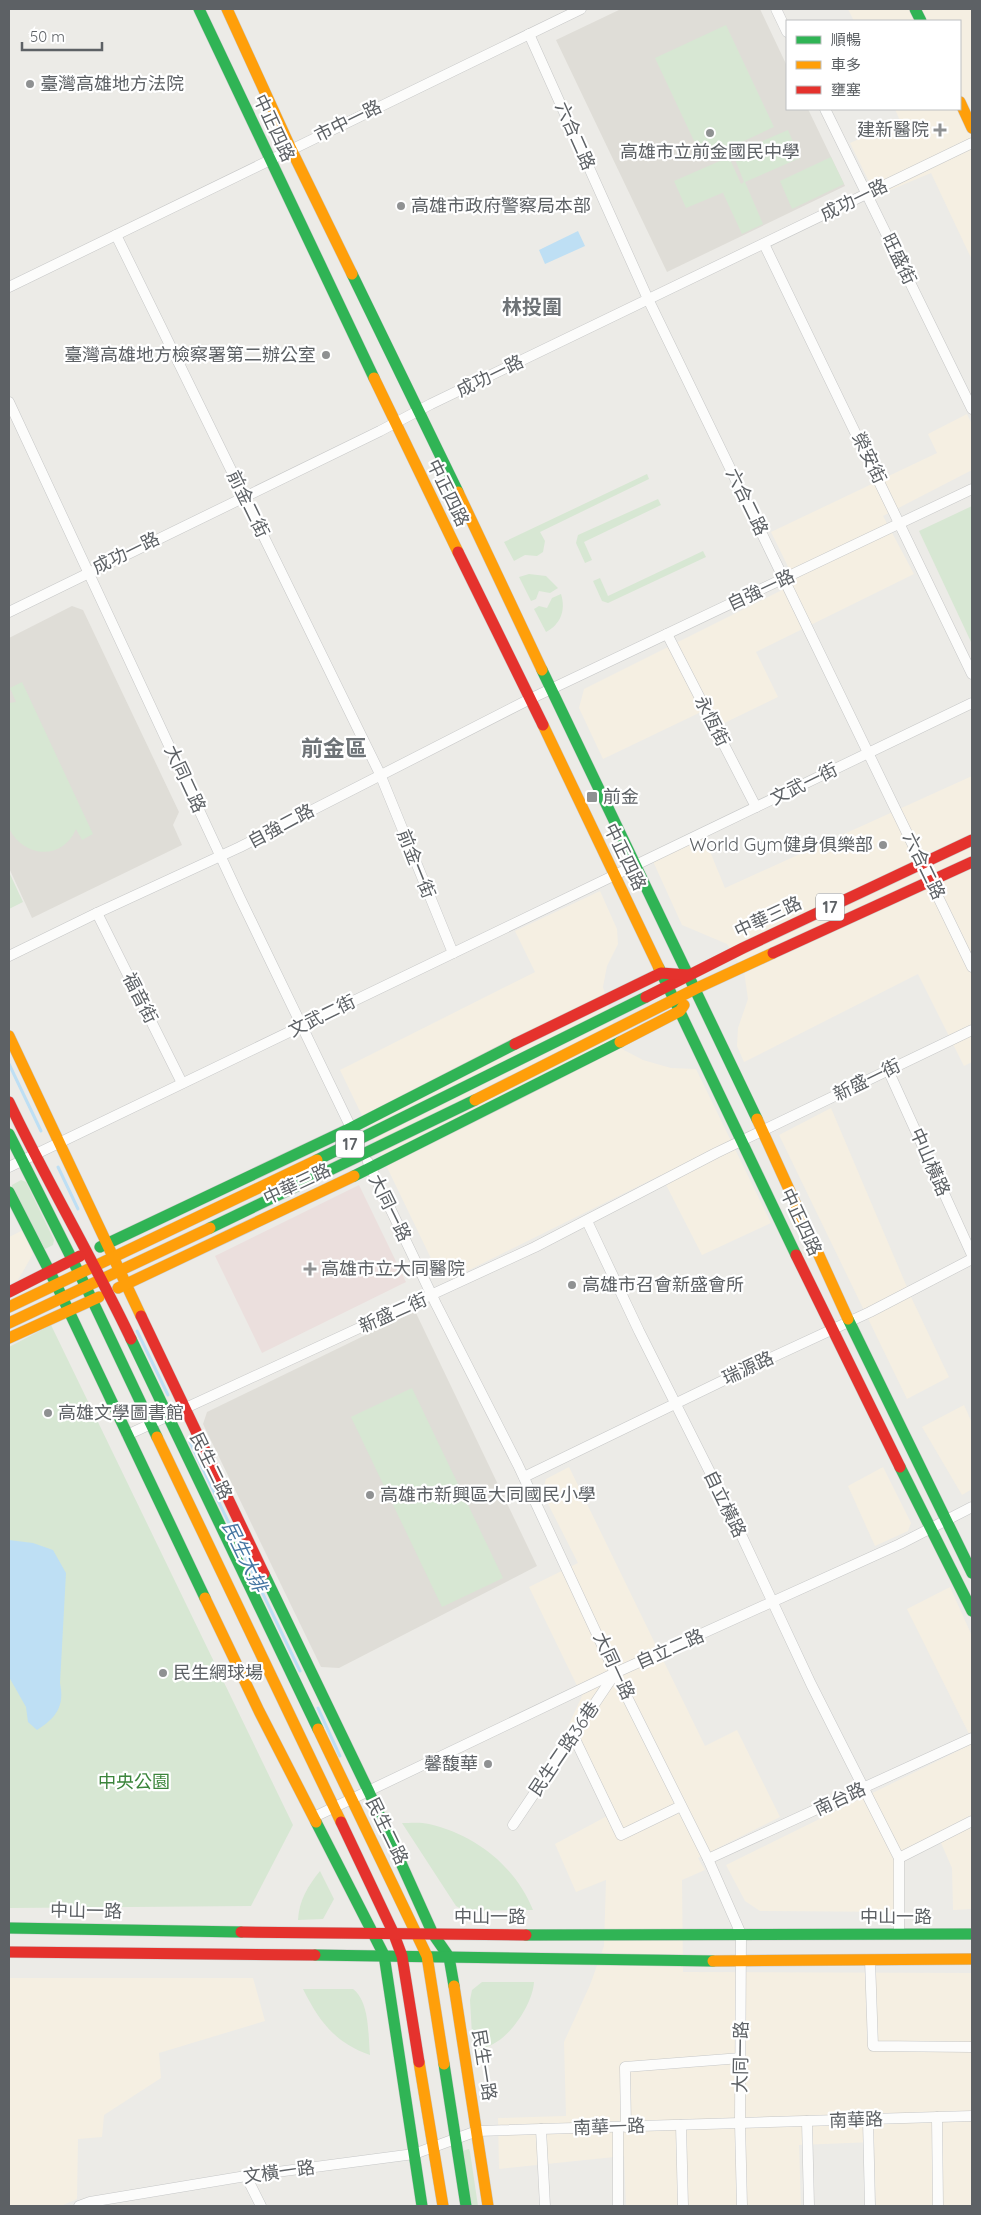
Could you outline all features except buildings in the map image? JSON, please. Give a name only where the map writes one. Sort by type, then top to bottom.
[{"type":"main road","name":"中正四路","points":[[199,9],[395,423],[675,999],[832,1330],[972,1611]]},
{"type":"main road","name":"中正四路","points":[[227,9],[291,149],[419,410],[762,1130],[850,1322],[972,1573]]},
{"type":"main road","points":[[961,104],[972,128]]},
{"type":"main road","name":"中華三路","points":[[9,1307],[357,1141],[668,987],[688,975],[972,840]]},
{"type":"main road","name":"中華三路","points":[[9,1323],[364,1155],[695,989],[972,862]]},
{"type":"main road","name":"中華三路","points":[[9,1292],[72,1260],[351,1128],[568,1017],[662,973],[688,975]]},
{"type":"main road","name":"中華三路","points":[[9,1338],[371,1169],[680,1011],[695,989]]},
{"type":"main road","name":"民生一路","points":[[9,1036],[183,1408],[369,1792],[433,1934],[449,1957],[488,2206]]},
{"type":"main road","name":"民生二路","points":[[9,1102],[34,1155],[102,1278],[167,1416],[298,1683],[427,1956]]},
{"type":"main road","name":"民生二路","points":[[9,1134],[86,1287],[333,1808],[394,1932]]},
{"type":"main road","points":[[9,1192],[50,1271],[259,1711],[384,1955],[422,2206]]},
{"type":"main road","name":"中山一路","points":[[9,1928],[394,1932],[417,1934],[972,1934]]},
{"type":"main road","points":[[394,1932],[402,1956],[443,2206]]},
{"type":"main road","points":[[9,1952],[384,1955],[741,1962],[972,1959]]},
{"type":"main road","points":[[427,1956],[466,2206]]},
{"type":"street","name":"市中一路","points":[[9,287],[581,9]]},
{"type":"street","points":[[776,9],[786,30]]},
{"type":"street","name":"六合二路","points":[[529,34],[648,299],[932,881],[972,967]]},
{"type":"street","name":"旺盛街","points":[[825,110],[972,410]]},
{"type":"street","name":"成功一路","points":[[9,612],[88,571],[972,143]]},
{"type":"street","name":"前金二街","points":[[116,235],[380,774]]},
{"type":"street","name":"榮安街","points":[[764,244],[901,523],[972,674]]},
{"type":"street","name":"大同二路","points":[[9,402],[220,856],[364,1155]]},
{"type":"street","name":"自強一路","points":[[551,690],[972,489]]},
{"type":"street","name":"永恆街","points":[[667,634],[756,807]]},
{"type":"street","name":"自強二路","points":[[9,956],[288,823],[380,774],[551,690]]},
{"type":"street","name":"文武一街","points":[[636,865],[972,703]]},
{"type":"street","name":"前金一街","points":[[380,774],[453,953]]},
{"type":"street","name":"文武二街","points":[[9,1167],[636,865]]},
{"type":"street","name":"福音街","points":[[97,913],[182,1083]]},
{"type":"street","name":"新盛一街","points":[[762,1130],[972,1030]]},
{"type":"street","name":"中山橫路","points":[[888,1070],[972,1255]]},
{"type":"street","name":"新盛二街","points":[[127,1435],[432,1296],[587,1221],[762,1130]]},
{"type":"street","name":"大同一路","points":[[364,1155],[432,1296],[524,1477],[615,1673],[708,1859],[741,1934],[740,2123],[742,2206]]},
{"type":"street","name":"自立橫路","points":[[587,1221],[898,1858]]},
{"type":"street","name":"瑞源路","points":[[524,1477],[850,1322],[972,1259]]},
{"type":"street","name":"自立二路","points":[[314,1817],[615,1673],[972,1508]]},
{"type":"street","name":"民生二路36巷","points":[[513,1825],[615,1673]]},
{"type":"street","points":[[573,1735],[621,1834],[681,1806]]},
{"type":"street","name":"南台路","points":[[708,1859],[972,1738]]},
{"type":"street","points":[[899,1934],[898,1858],[972,1820]]},
{"type":"street","points":[[870,1960],[873,2046],[972,2047]]},
{"type":"street","points":[[618,2206],[625,2067],[741,2058]]},
{"type":"street","name":"南華路","points":[[740,2123],[972,2116]]},
{"type":"street","points":[[937,2117],[938,2206]]},
{"type":"street","points":[[868,2120],[870,2206]]},
{"type":"street","points":[[807,2121],[809,2206]]},
{"type":"street","name":"南華一路","points":[[477,2131],[740,2123]]},
{"type":"street","points":[[681,2125],[684,2206]]},
{"type":"street","points":[[541,2129],[545,2206]]},
{"type":"street","name":"文橫一路","points":[[79,2206],[90,2202],[246,2176],[414,2154],[434,2145],[477,2131]]},
{"type":"street","points":[[246,2176],[260,2206]]},
{"type":"shaded area","name":"高雄市立前金國民中學","points":[[621,9],[760,9],[786,64],[786,110],[808,110],[845,186],[667,272],[556,40]]},
{"type":"shaded area","points":[[848,9],[972,9],[972,260],[931,173],[876,196],[850,143],[900,121],[895,110],[961,110],[961,20],[854,20]]},
{"type":"shaded area","points":[[967,414],[972,424],[972,470],[883,516],[914,574],[756,652],[778,697],[710,730],[701,712],[603,759],[579,708],[584,689],[796,583],[771,532],[937,453],[928,434]]},
{"type":"shaded area","points":[[72,606],[83,610],[179,812],[173,825],[182,845],[32,918],[9,868],[9,638]]},
{"type":"shaded area","points":[[972,776],[972,1062],[964,1066],[918,974],[744,1062],[737,1046],[738,1028],[748,999],[744,971],[727,944],[682,925],[652,859],[704,837],[725,888]]},
{"type":"shaded area","points":[[600,891],[617,929],[618,944],[607,966],[603,987],[620,1048],[643,1060],[671,1068],[696,1069],[771,1223],[702,1255],[661,1175],[453,1278],[440,1277],[340,1070],[535,972],[515,931]]},
{"type":"shaded area","points":[[831,1108],[912,1299],[949,1377],[907,1399],[779,1135]]},
{"type":"shaded area","name":"高雄市立大同醫院","points":[[359,1185],[406,1282],[262,1353],[215,1256]]},
{"type":"shaded area","points":[[23,1230],[33,1254],[18,1280],[9,1284],[9,1237]]},
{"type":"shaded area","name":"高雄市新興區大同國民小學","points":[[415,1311],[537,1566],[339,1668],[321,1667],[203,1424],[207,1412]]},
{"type":"shaded area","points":[[964,1405],[972,1423],[972,1489],[962,1495],[922,1427]]},
{"type":"shaded area","points":[[569,1467],[705,1746],[737,1730],[780,1817],[698,1858],[705,1870],[682,1880],[683,1972],[972,1973],[972,2206],[876,2206],[874,2142],[799,2145],[801,2206],[626,2206],[624,2156],[499,2169],[498,2118],[566,2116],[564,2042],[590,1985],[604,1946],[606,1880],[576,1892],[555,1844],[607,1816],[567,1729],[582,1696],[529,1587],[578,1563],[542,1492],[546,1479]]},
{"type":"shaded area","points":[[883,1467],[911,1523],[908,1531],[875,1546],[848,1486]]},
{"type":"shaded area","points":[[950,1587],[972,1636],[972,1740],[907,1609]]},
{"type":"shaded area","points":[[972,1744],[972,1909],[953,1910],[952,1868],[938,1836],[904,1855],[904,1912],[760,1911],[745,1901],[726,1865]]},
{"type":"shaded area","points":[[9,1978],[253,1978],[265,2021],[159,2053],[161,2078],[104,2115],[102,2137],[78,2139],[77,2199],[61,2206],[9,2206]]},
{"type":"green space","points":[[726,25],[774,127],[703,160],[655,58]]},
{"type":"green space","points":[[788,130],[800,158],[745,182],[763,224],[742,234],[723,193],[727,191],[686,208],[674,181],[729,157],[741,184],[744,182],[733,154]]},
{"type":"green space","points":[[831,157],[844,184],[792,209],[780,181]]},
{"type":"green space","points":[[647,474],[649,479],[540,532],[545,541],[543,552],[537,556],[525,555],[514,561],[504,542]]},
{"type":"green space","points":[[658,499],[661,505],[584,542],[592,560],[585,563],[576,543],[578,535]]},
{"type":"green space","points":[[972,506],[972,644],[919,531]]},
{"type":"green space","points":[[703,551],[706,557],[608,603],[602,601],[593,581],[600,578],[608,596]]},
{"type":"green space","points":[[529,574],[546,576],[558,588],[550,593],[539,591],[536,599],[531,601],[519,577]]},
{"type":"green space","points":[[561,594],[563,606],[561,616],[559,621],[546,632],[534,609],[539,606],[547,608],[552,598]]},
{"type":"green space","points":[[22,682],[93,834],[82,840],[76,829],[70,840],[52,851],[32,850],[15,838],[9,828],[9,703],[16,702],[10,688]]},
{"type":"green space","points":[[9,872],[23,902],[9,909]]},
{"type":"green space","points":[[21,1180],[26,1182],[54,1240],[53,1245],[45,1249],[12,1189],[12,1185]]},
{"type":"green space","name":"中央公園","points":[[51,1325],[293,1825],[251,1906],[9,1908],[9,1347]]},
{"type":"green space","points":[[412,1388],[503,1578],[442,1607],[351,1417]]},
{"type":"green space","points":[[402,1823],[429,1824],[446,1829],[478,1844],[505,1866],[525,1894],[533,1910],[465,1911],[456,1906]]},
{"type":"green space","points":[[320,1871],[334,1899],[323,1919],[298,1920],[300,1906],[305,1894]]},
{"type":"green space","points":[[482,1982],[534,1982],[527,2006],[511,2030],[495,2043],[473,2052],[470,2000],[472,1990]]},
{"type":"green space","points":[[303,1989],[353,1989],[363,2002],[370,2055],[347,2044],[329,2030],[315,2011]]},
{"type":"green space","points":[[469,2149],[478,2206],[468,2206],[462,2151]]},
{"type":"water","points":[[578,231],[585,246],[545,264],[539,250]]},
{"type":"water","points":[[9,1540],[33,1543],[53,1550],[66,1573],[60,1705],[54,1716],[37,1730],[28,1722],[26,1707],[9,1677]]},
{"type":"waterway","name":"民生大排","points":[[9,1064],[41,1131]]},
{"type":"waterway","name":"民生大排","points":[[58,1167],[78,1209]]},
{"type":"waterway","name":"民生大排","points":[[137,1331],[168,1395]]},
{"type":"waterway","name":"民生大排","points":[[190,1442],[300,1671]]},
{"type":"waterway","name":"民生大排","points":[[318,1708],[340,1756]]},
{"type":"traffic: fast","points":[[199,9],[374,378]]},
{"type":"traffic: fast","points":[[915,9],[920,20]]},
{"type":"traffic: fast","points":[[352,274],[458,492]]},
{"type":"traffic: fast","points":[[542,670],[757,1119]]},
{"type":"traffic: fast","points":[[659,968],[796,1255]]},
{"type":"traffic: fast","points":[[317,1160],[646,997]]},
{"type":"traffic: fast","points":[[354,1176],[620,1042]]},
{"type":"traffic: fast","points":[[100,1247],[351,1128],[515,1044]]},
{"type":"traffic: fast","points":[[210,1228],[475,1100]]},
{"type":"traffic: fast","points":[[9,1134],[86,1287],[157,1437]]},
{"type":"traffic: fast","points":[[9,1192],[56,1284],[205,1598]]},
{"type":"traffic: fast","points":[[848,1319],[972,1573]]},
{"type":"traffic: fast","points":[[131,1339],[318,1729]]},
{"type":"traffic: fast","points":[[900,1467],[972,1611]]},
{"type":"traffic: fast","points":[[264,1574],[369,1792],[433,1934],[449,1957],[454,1986]]},
{"type":"traffic: fast","points":[[316,1822],[384,1955],[422,2206]]},
{"type":"traffic: fast","points":[[9,1928],[241,1932]]},
{"type":"traffic: fast","points":[[526,1935],[972,1934]]},
{"type":"traffic: fast","points":[[315,1955],[713,1961]]},
{"type":"traffic: fast","points":[[444,2064],[466,2206]]},
{"type":"traffic: slow","points":[[227,9],[291,149],[352,274]]},
{"type":"traffic: slow","points":[[961,104],[972,128]]},
{"type":"traffic: slow","points":[[374,378],[458,552]]},
{"type":"traffic: slow","points":[[458,492],[542,670]]},
{"type":"traffic: slow","points":[[543,725],[659,968]]},
{"type":"traffic: slow","points":[[475,1100],[695,989],[773,953]]},
{"type":"traffic: slow","points":[[620,1042],[680,1011],[684,1005]]},
{"type":"traffic: slow","points":[[9,1036],[141,1316]]},
{"type":"traffic: slow","points":[[757,1119],[848,1319]]},
{"type":"traffic: slow","points":[[9,1307],[317,1160]]},
{"type":"traffic: slow","points":[[118,1288],[354,1176]]},
{"type":"traffic: slow","points":[[9,1323],[210,1228]]},
{"type":"traffic: slow","points":[[9,1338],[99,1297]]},
{"type":"traffic: slow","points":[[157,1437],[341,1822]]},
{"type":"traffic: slow","points":[[205,1598],[259,1711],[316,1822]]},
{"type":"traffic: slow","points":[[318,1729],[427,1956],[444,2064]]},
{"type":"traffic: slow","points":[[713,1961],[972,1959]]},
{"type":"traffic: slow","points":[[454,1986],[488,2206]]},
{"type":"traffic: slow","points":[[419,2062],[443,2206]]},
{"type":"traffic: jam","points":[[458,552],[543,725]]},
{"type":"traffic: jam","points":[[646,997],[743,948],[972,840]]},
{"type":"traffic: jam","points":[[773,953],[972,862]]},
{"type":"traffic: jam","points":[[515,1044],[661,973],[688,975]]},
{"type":"traffic: jam","points":[[9,1102],[131,1339]]},
{"type":"traffic: jam","points":[[796,1255],[900,1467]]},
{"type":"traffic: jam","points":[[9,1292],[80,1256]]},
{"type":"traffic: jam","points":[[141,1316],[264,1574]]},
{"type":"traffic: jam","points":[[341,1822],[393,1932],[402,1956],[419,2062]]},
{"type":"traffic: jam","points":[[241,1932],[526,1935]]},
{"type":"traffic: jam","points":[[9,1952],[315,1955]]},
{"type":"place","name":"臺灣高雄地方法院","points":[[30,84]]},
{"type":"place","name":"建新醫院","points":[[940,130]]},
{"type":"place","name":"高雄市立前金國民中學","points":[[710,133]]},
{"type":"place","name":"高雄市政府警察局本部","points":[[401,206]]},
{"type":"place","name":"臺灣高雄地方檢察署第二辦公室","points":[[326,355]]},
{"type":"place","name":"前金","points":[[592,797]]},
{"type":"place","name":"World Gym健身俱樂部","points":[[883,845]]},
{"type":"place","name":"高雄市立大同醫院","points":[[310,1269]]},
{"type":"place","name":"高雄市召會新盛會所","points":[[572,1285]]},
{"type":"place","name":"高雄文學圖書館","points":[[48,1413]]},
{"type":"place","name":"高雄市新興區大同國民小學","points":[[370,1495]]},
{"type":"place","name":"民生網球場","points":[[163,1673]]},
{"type":"place","name":"馨馥華","points":[[488,1764]]},
{"type":"district","name":"林投圍","points":[[532,307]]},
{"type":"district","name":"前金區","points":[[334,748]]}]
